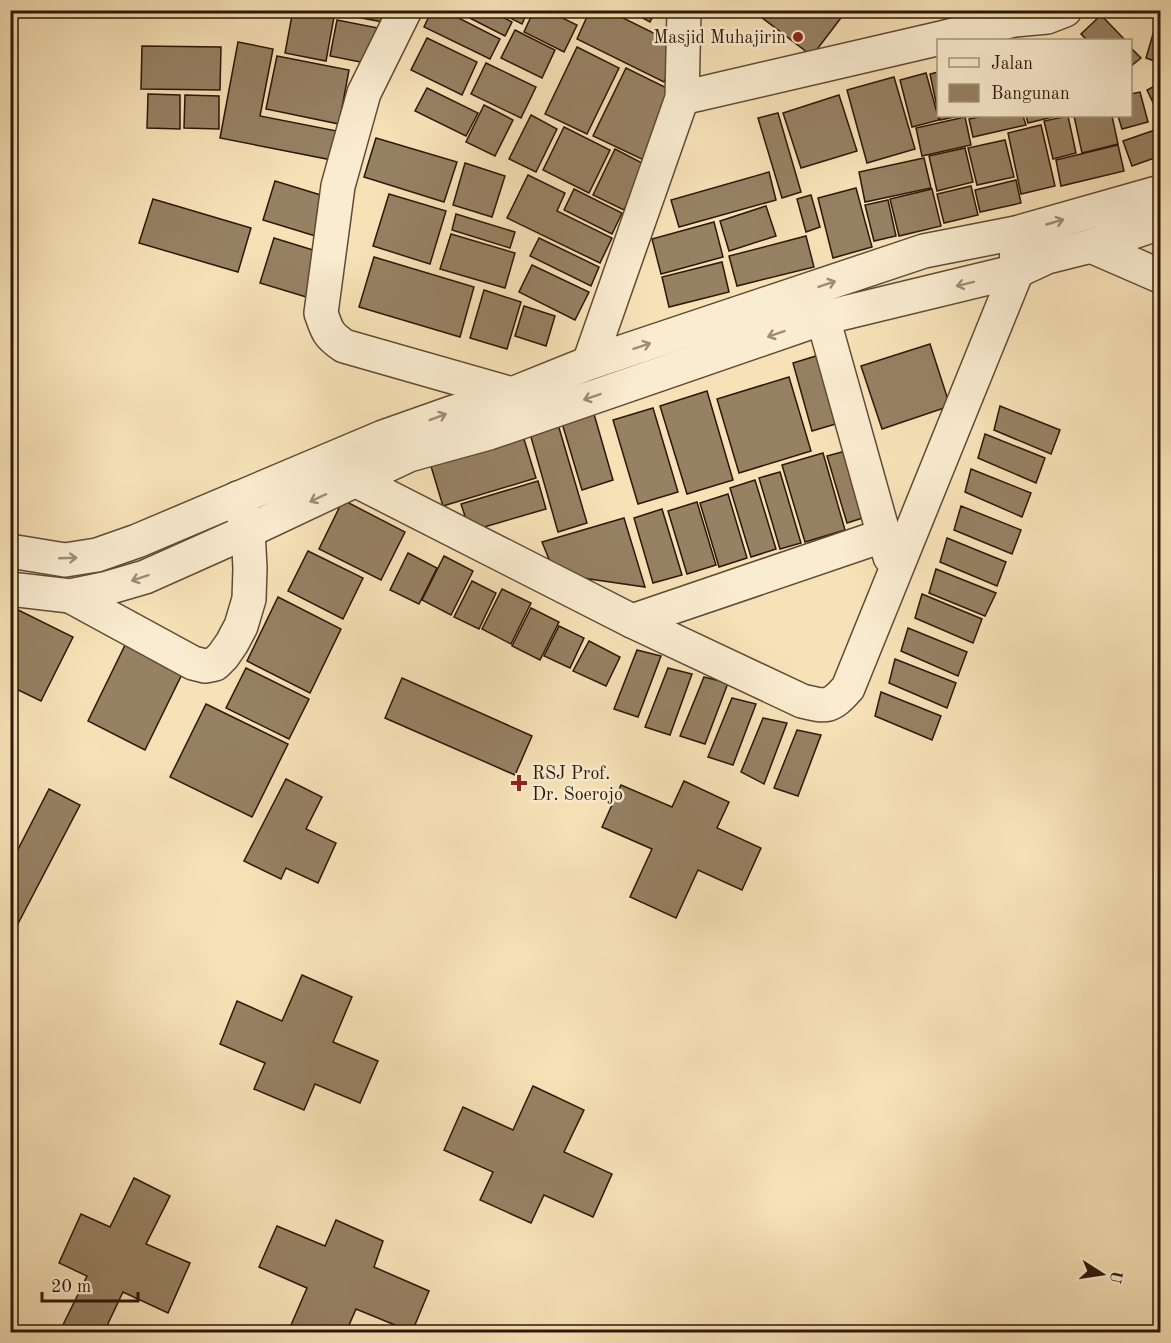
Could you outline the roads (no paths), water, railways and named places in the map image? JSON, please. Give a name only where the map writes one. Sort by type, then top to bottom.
[{"type":"street","points":[[405,10],[364,93],[338,186],[321,313],[332,338],[344,346],[512,394]]},
{"type":"street","points":[[589,363],[682,98],[684,10]]},
{"type":"street","points":[[938,39],[1002,15],[1047,17],[1065,10]]},
{"type":"street","points":[[682,98],[937,39]]},
{"type":"street","points":[[10,589],[70,596],[104,590],[146,577],[248,531],[347,468],[383,437],[512,394],[589,363],[924,251],[1016,233],[1161,192]]},
{"type":"street","points":[[10,551],[65,560],[97,555],[137,541],[238,498],[489,433],[823,318],[1017,271],[1047,257],[1091,246],[1161,223]]},
{"type":"street","points":[[347,468],[632,621],[802,700],[823,706],[836,701],[848,688],[1017,271],[1016,233]]},
{"type":"street","points":[[1091,246],[1161,276]]},
{"type":"street","points":[[823,318],[894,573]]},
{"type":"street","points":[[70,596],[193,663],[205,666],[214,664],[232,643],[241,626],[249,599],[248,531],[238,498]]},
{"type":"street","points":[[632,621],[885,535]]},
{"type":"place","name":"Masjid Muhajirin","points":[[798,37]]},
{"type":"place","name":"RSJ Prof. Dr. Soerojo","points":[[519,783]]}]
